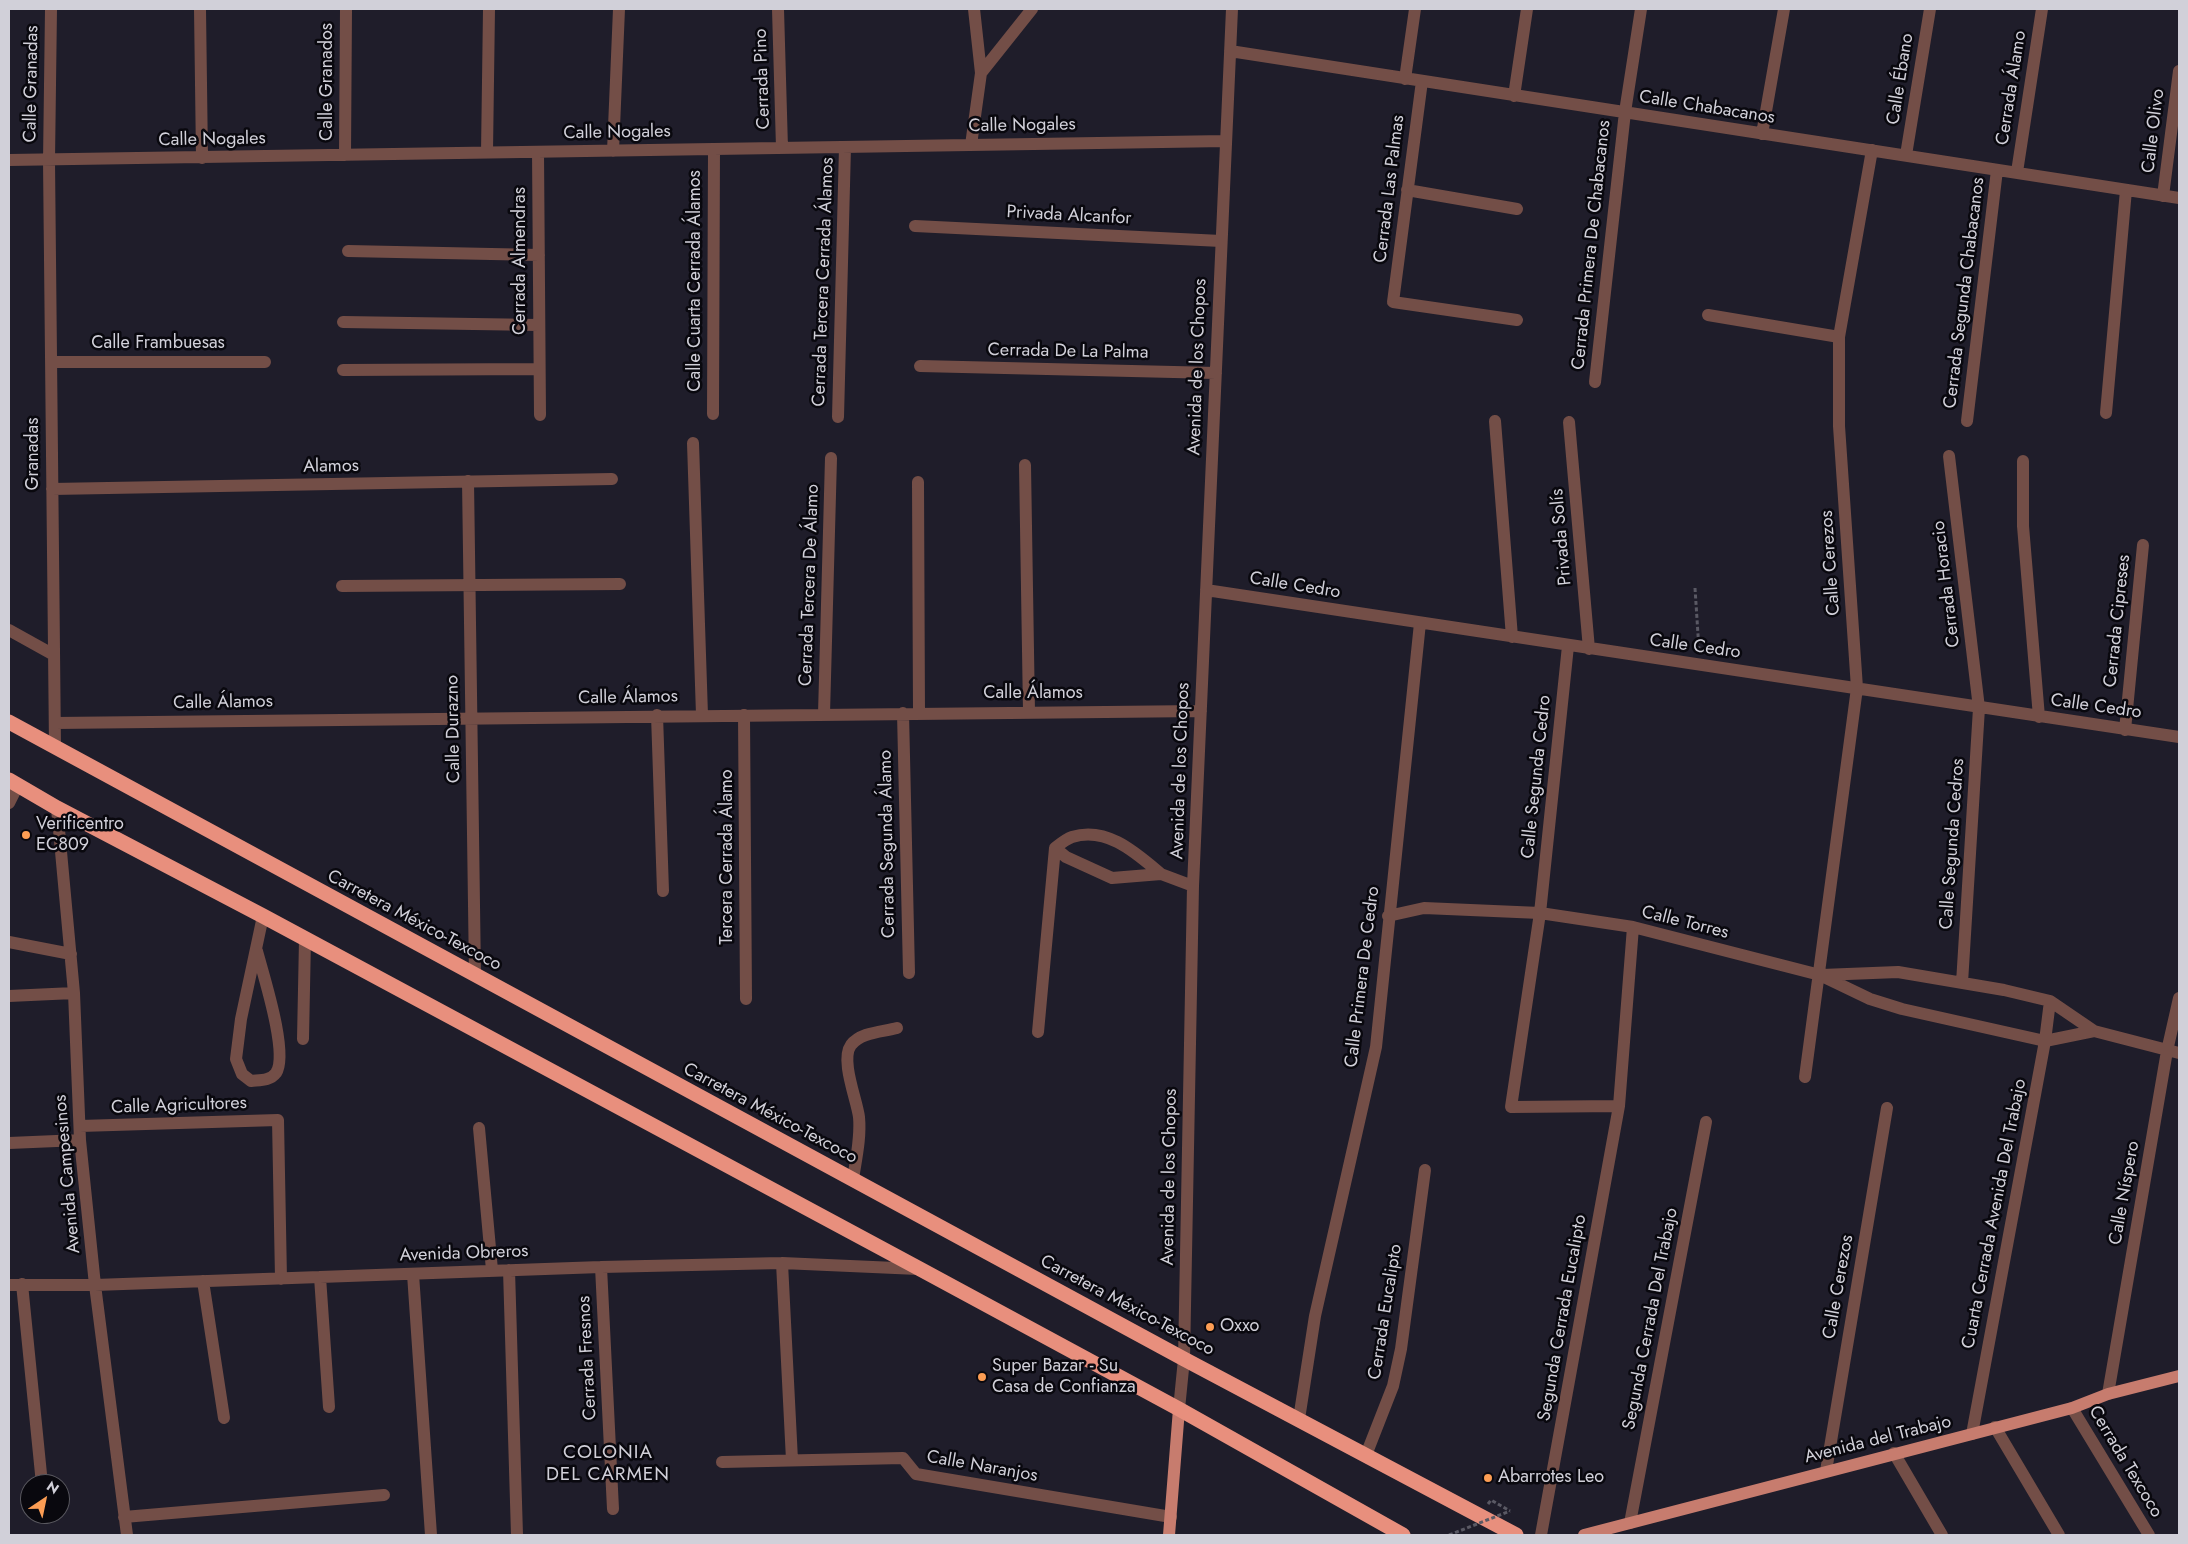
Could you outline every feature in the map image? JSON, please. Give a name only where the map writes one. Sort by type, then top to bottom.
[{"type":"highway","name":"Carretera México-Texcoco","points":[[9,722],[1184,1359],[1516,1535]]},
{"type":"highway","points":[[14,783],[57,808],[263,916],[1179,1409],[1403,1535]]},
{"type":"main road","name":"Avenida del Trabajo","points":[[1584,1535],[2072,1408],[2108,1394],[2179,1376]]},
{"type":"main road","name":"Avenida de los Chopos","points":[[1169,1535],[1179,1409]]},
{"type":"street","name":"Calle Granadas","points":[[49,161],[51,9]]},
{"type":"street","points":[[200,9],[202,158]]},
{"type":"street","name":"Calle Granados","points":[[345,155],[346,9]]},
{"type":"street","points":[[487,152],[489,9]]},
{"type":"street","points":[[613,151],[619,9]]},
{"type":"street","name":"Cerrada Pino","points":[[778,9],[782,148]]},
{"type":"street","points":[[971,145],[981,73],[974,9]]},
{"type":"street","points":[[981,73],[1032,9]]},
{"type":"street","name":"Avenida de los Chopos","points":[[1179,1409],[1184,1359],[1193,886],[1232,9]]},
{"type":"street","points":[[1405,79],[1415,9]]},
{"type":"street","points":[[1514,96],[1527,9]]},
{"type":"street","name":"Cerrada Primera De Chabacanos","points":[[1595,382],[1625,112],[1641,9]]},
{"type":"street","points":[[1762,134],[1784,9]]},
{"type":"street","name":"Calle Ébano","points":[[1906,155],[1930,9]]},
{"type":"street","name":"Cerrada Álamo","points":[[2017,172],[2042,9]]},
{"type":"street","name":"Calle Chabacanos","points":[[1230,51],[2179,198]]},
{"type":"street","name":"Calle Olivo","points":[[2164,196],[2179,71]]},
{"type":"street","name":"Cerrada Las Palmas","points":[[1422,81],[1393,302],[1517,320]]},
{"type":"street","name":"Calle Nogales","points":[[9,160],[49,161],[487,152],[1226,141]]},
{"type":"street","name":"Cerrada Tercera Cerrada Álamos","points":[[838,417],[845,147]]},
{"type":"street","name":"Calle Cuarta Cerrada Álamos","points":[[713,414],[714,149]]},
{"type":"street","name":"Calle Cerezos","points":[[1805,1077],[1820,975],[1856,688],[1839,426],[1839,337],[1872,150]]},
{"type":"street","name":"Cerrada Almendras","points":[[538,152],[540,415]]},
{"type":"street","name":"Granadas","points":[[49,161],[55,747]]},
{"type":"street","name":"Cerrada Segunda Chabacanos","points":[[1967,420],[1997,170]]},
{"type":"street","points":[[1407,190],[1517,209]]},
{"type":"street","points":[[2106,413],[2126,190]]},
{"type":"street","name":"Privada Alcanfor","points":[[915,226],[1221,241]]},
{"type":"street","points":[[348,251],[539,255]]},
{"type":"street","points":[[1708,316],[1839,337]]},
{"type":"street","points":[[343,322],[539,324]]},
{"type":"street","name":"Calle Frambuesas","points":[[52,362],[265,362]]},
{"type":"street","name":"Cerrada De La Palma","points":[[920,366],[1216,373]]},
{"type":"street","points":[[343,370],[540,369]]},
{"type":"street","points":[[1495,421],[1512,637]]},
{"type":"street","name":"Privada Solís","points":[[1569,422],[1590,649]]},
{"type":"street","points":[[693,443],[702,715]]},
{"type":"street","name":"Cerrada Horacio","points":[[1949,456],[1979,708]]},
{"type":"street","name":"Cerrada Tercera De Álamo","points":[[824,714],[831,458]]},
{"type":"street","points":[[2023,461],[2023,526],[2039,717]]},
{"type":"street","points":[[1025,465],[1029,712]]},
{"type":"street","name":"Alamos","points":[[52,489],[612,479]]},
{"type":"street","name":"Calle Durazno","points":[[468,482],[475,975]]},
{"type":"street","points":[[918,482],[919,713]]},
{"type":"street","name":"Cerrada Cipreses","points":[[2125,730],[2143,545]]},
{"type":"street","points":[[342,586],[620,584]]},
{"type":"street","name":"Calle Cedro","points":[[1206,590],[2179,737]]},
{"type":"street","name":"Calle Primera De Cedro","points":[[1299,1419],[1315,1316],[1376,1047],[1388,916],[1420,623]]},
{"type":"street","points":[[9,630],[54,655]]},
{"type":"street","name":"Calle Segunda Cedro","points":[[1540,913],[1568,646]]},
{"type":"street","name":"Calle Segunda Cedros","points":[[1962,983],[1979,708]]},
{"type":"street","name":"Calle Álamos","points":[[55,723],[1201,710]]},
{"type":"street","name":"Cerrada Segunda Álamo","points":[[902,713],[908,973]]},
{"type":"street","name":"Tercera Cerrada Álamo","points":[[744,715],[746,999]]},
{"type":"street","points":[[657,716],[663,891]]},
{"type":"street","points":[[9,803],[14,783]]},
{"type":"street","name":"Avenida Campesinos","points":[[57,808],[74,993],[80,1140],[95,1285],[127,1535]]},
{"type":"street","points":[[1038,1032],[1055,848],[1070,837],[1090,834],[1116,840],[1161,874],[1193,886]]},
{"type":"street","points":[[1055,848],[1066,857],[1112,878],[1161,874]]},
{"type":"street","name":"Calle Torres","points":[[1388,916],[1424,908],[1540,913],[1633,928],[1820,975],[1870,999],[1902,1009],[2045,1040],[2094,1031]]},
{"type":"street","points":[[1540,913],[1511,1107],[1619,1106]]},
{"type":"street","points":[[257,951],[279,1037],[280,1060],[276,1073],[268,1079],[251,1081],[242,1074],[236,1059],[240,1019],[257,951],[263,916]]},
{"type":"street","name":"Segunda Cerrada Eucalipto","points":[[1541,1535],[1619,1106],[1633,928]]},
{"type":"street","points":[[302,1039],[305,939]]},
{"type":"street","points":[[9,942],[71,954]]},
{"type":"street","name":"Calle Torres","points":[[1820,975],[1898,972],[2050,1000],[2094,1031],[2173,1052]]},
{"type":"street","points":[[9,996],[74,993]]},
{"type":"street","name":"Calle Níspero","points":[[2108,1394],[2173,1052],[2179,998]]},
{"type":"street","name":"Cuarta Cerrada Avenida Del Trabajo","points":[[1972,1434],[2045,1040],[2050,1000]]},
{"type":"street","points":[[853,1180],[858,1145],[859,1118],[847,1060],[849,1047],[859,1037],[897,1028]]},
{"type":"street","name":"Calle Cerezos","points":[[1826,1471],[1887,1108]]},
{"type":"street","name":"Calle Agricultores","points":[[80,1126],[278,1120],[281,1279]]},
{"type":"street","name":"Segunda Cerrada Del Trabajo","points":[[1630,1523],[1706,1122]]},
{"type":"street","points":[[479,1128],[492,1270]]},
{"type":"street","points":[[9,1142],[80,1140]]},
{"type":"street","name":"Cerrada Eucalipto","points":[[1366,1455],[1393,1386],[1401,1349],[1425,1170]]},
{"type":"street","points":[[782,1263],[792,1460]]},
{"type":"street","name":"Avenida Obreros","points":[[9,1285],[95,1285],[492,1270],[782,1263],[920,1269]]},
{"type":"street","name":"Cerrada Fresnos","points":[[601,1267],[614,1508]]},
{"type":"street","points":[[510,1270],[517,1535]]},
{"type":"street","points":[[413,1274],[431,1535]]},
{"type":"street","points":[[320,1277],[329,1407]]},
{"type":"street","points":[[203,1280],[224,1418]]},
{"type":"street","points":[[22,1284],[41,1474]]},
{"type":"street","name":"Cerrada Texcoco","points":[[2072,1408],[2149,1535]]},
{"type":"street","points":[[1996,1427],[2059,1535]]},
{"type":"street","points":[[1894,1453],[1942,1535]]},
{"type":"street","name":"Calle Naranjos","points":[[722,1462],[903,1458],[916,1474],[1171,1518]]},
{"type":"street","points":[[124,1517],[384,1495]]},
{"type":"path","points":[[1695,588],[1700,666]]},
{"type":"path","points":[[1449,1535],[1510,1511],[1491,1500]]},
{"type":"place","name":"Verificentro EC809","points":[[26,835]]},
{"type":"place","name":"Oxxo","points":[[1210,1327]]},
{"type":"place","name":"Super Bazar - Su Casa de Confianza","points":[[982,1377]]},
{"type":"place","name":"Abarrotes Leo","points":[[1488,1478]]},
{"type":"district","name":"COLONIA DEL CARMEN","points":[[608,1464]]}]
